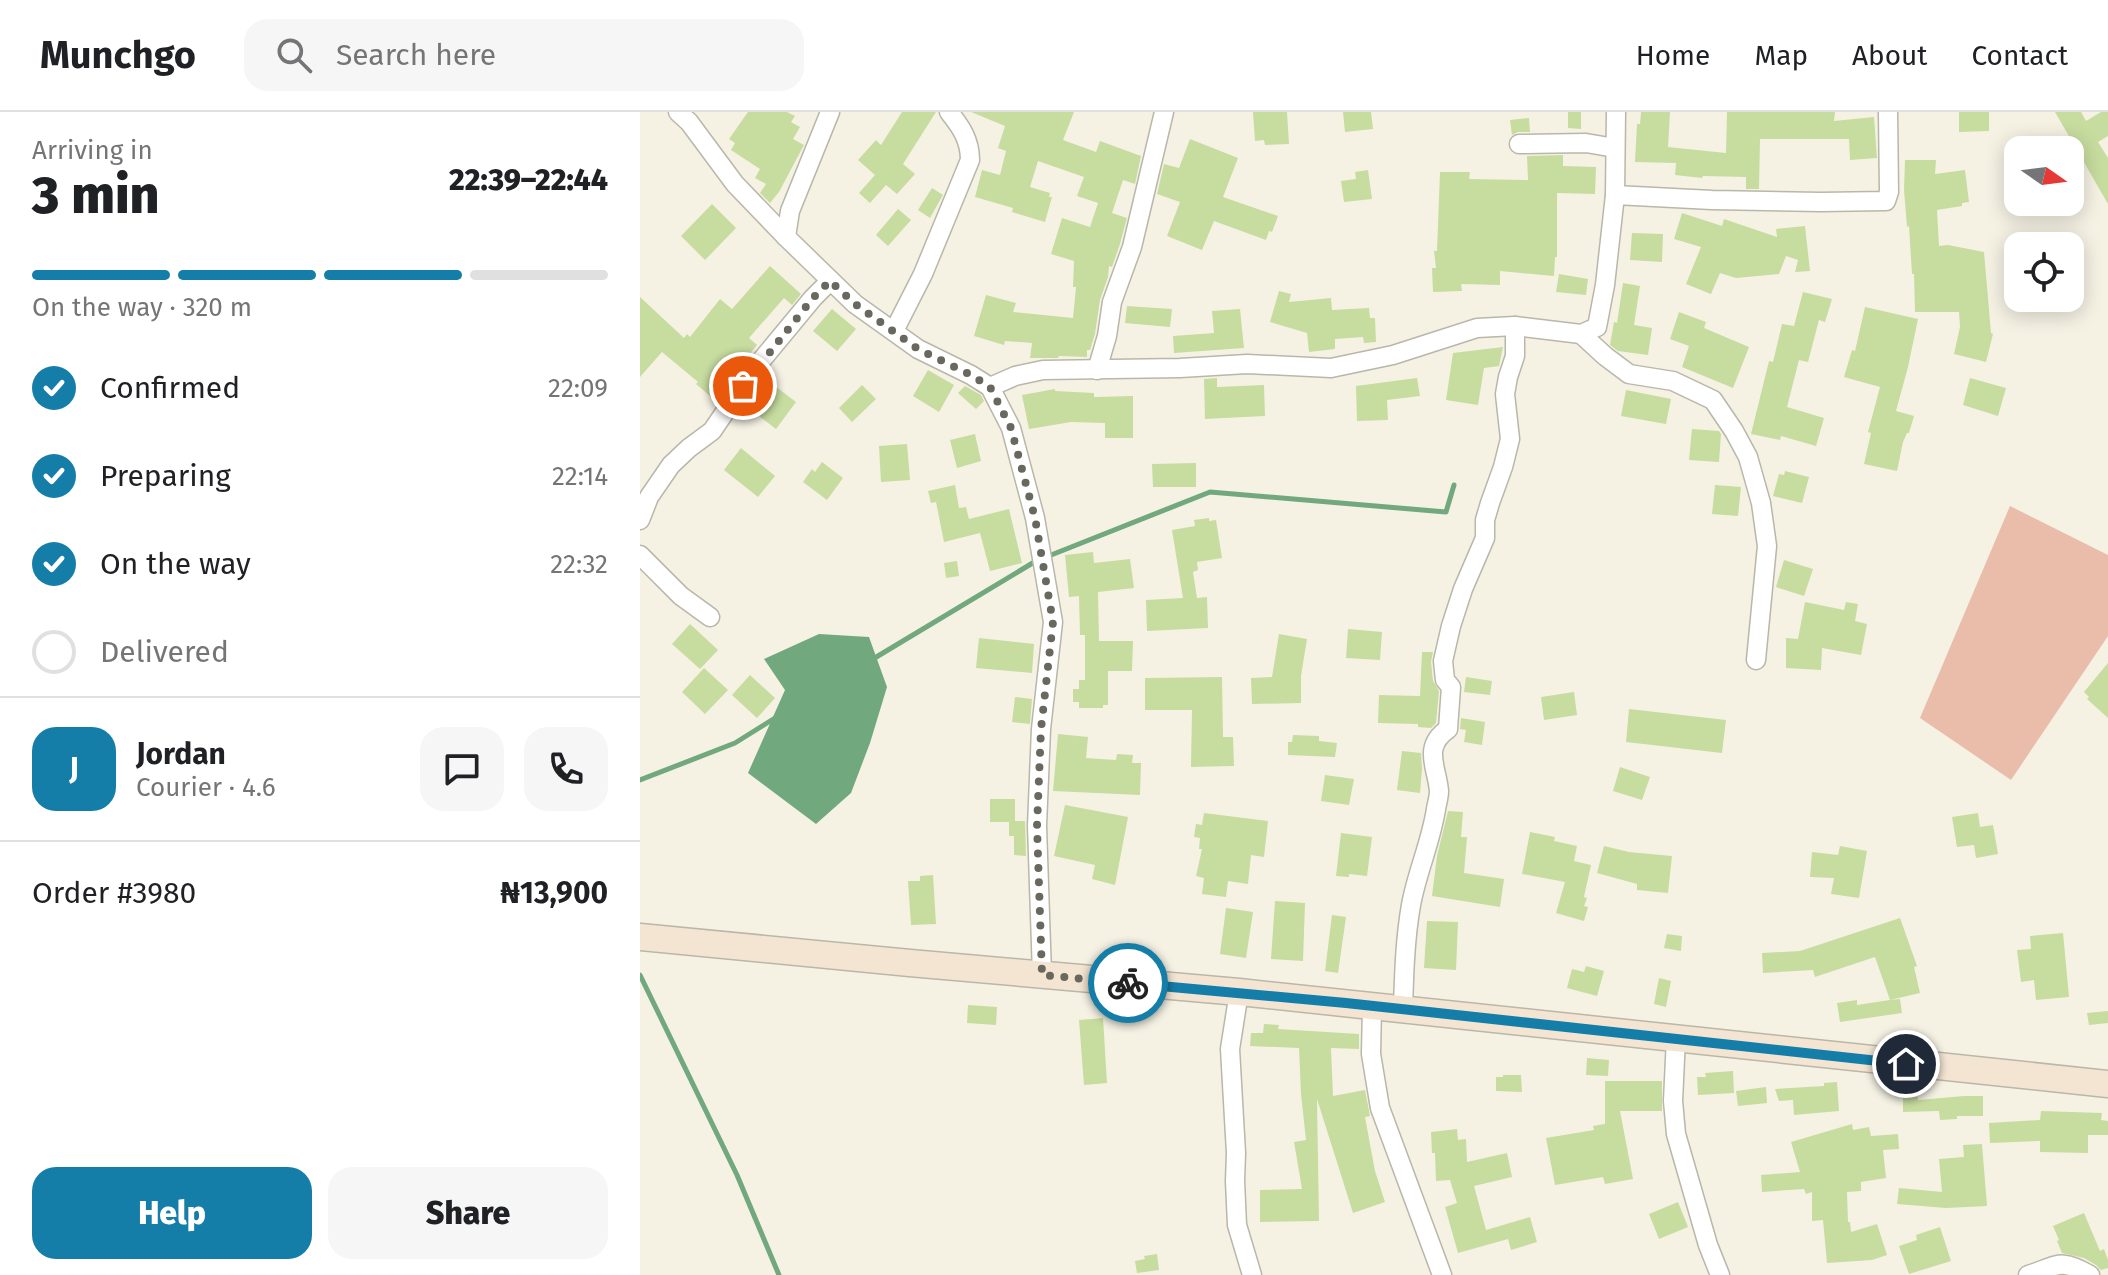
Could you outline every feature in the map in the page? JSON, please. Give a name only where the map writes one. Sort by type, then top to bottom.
[{"type":"main road","points":[[640,937],[1239,992],[2108,1084]]},
{"type":"street","points":[[678,112],[689,122],[735,184],[830,281],[855,304],[918,349],[990,387],[1011,428],[1035,518],[1053,622],[1041,729],[1037,826],[1042,975]]},
{"type":"street","points":[[786,237],[790,211],[830,112]]},
{"type":"street","points":[[894,331],[923,274],[970,160],[970,147],[961,127],[949,112]]},
{"type":"street","points":[[1097,370],[1107,336],[1112,302],[1132,247],[1164,112]]},
{"type":"street","points":[[990,387],[1015,376],[1043,370],[1247,364],[1331,368],[1393,355],[1477,328],[1515,326],[1581,334],[1597,327],[1615,195],[1616,112]]},
{"type":"street","points":[[1615,195],[1727,201],[1886,201],[1889,192],[1888,112]]},
{"type":"street","points":[[1519,144],[1586,143],[1615,148]]},
{"type":"street","points":[[640,520],[649,497],[671,465],[712,431],[755,368],[830,281]]},
{"type":"street","points":[[1403,1009],[1411,903],[1439,793],[1432,758],[1434,744],[1448,729],[1451,687],[1445,680],[1443,661],[1463,589],[1485,538],[1487,512],[1510,439],[1505,394],[1515,356],[1515,326]]},
{"type":"street","points":[[1581,334],[1629,374],[1673,381],[1713,400],[1748,457],[1761,503],[1767,546],[1756,660]]},
{"type":"street","points":[[640,555],[681,596],[710,617]]},
{"type":"street","points":[[1239,992],[1230,1049],[1237,1225],[1252,1275]]},
{"type":"street","points":[[1372,1006],[1371,1054],[1380,1108],[1442,1275]]},
{"type":"street","points":[[1676,1038],[1673,1101],[1676,1134],[1708,1245],[1720,1275]]},
{"type":"street","points":[[2028,1275],[2057,1263],[2073,1265],[2090,1275]]},
{"type":"shaded area","points":[[2010,506],[2108,555],[2108,636],[2011,780],[1920,718]]},
{"type":"shaded area","points":[[819,634],[869,637],[887,687],[851,793],[816,824],[748,773],[785,690],[764,659]]},
{"type":"building","points":[[748,112],[787,112],[795,116],[791,122],[800,127],[793,139],[804,145],[770,203],[760,193],[766,184],[755,178],[760,169],[731,150],[735,143],[729,139]]},
{"type":"building","points":[[902,112],[936,112],[903,164],[915,174],[897,194],[886,185],[870,203],[859,193],[875,175],[858,160],[876,140],[881,145]]},
{"type":"building","points":[[971,112],[1074,112],[1063,140],[1096,152],[1100,141],[1141,156],[1135,184],[1123,180],[1112,213],[1127,218],[1112,267],[1109,266],[1087,357],[1030,358],[1032,343],[1005,341],[1004,345],[974,336],[986,295],[1016,303],[1013,312],[1073,318],[1076,287],[1073,287],[1074,261],[1051,254],[1062,218],[1090,227],[1098,203],[1077,196],[1084,177],[1038,161],[1030,187],[1050,193],[1049,197],[1052,197],[1045,222],[1012,212],[1013,208],[975,197],[982,170],[1000,175],[1006,151],[998,148],[1005,126]]},
{"type":"building","points":[[1253,112],[1287,112],[1289,144],[1265,145],[1264,140],[1255,141]]},
{"type":"building","points":[[1343,112],[1371,112],[1373,129],[1345,132]]},
{"type":"building","points":[[1568,112],[1581,112],[1581,129],[1568,128]]},
{"type":"building","points":[[1641,112],[1670,112],[1668,147],[1726,153],[1727,112],[1835,112],[1834,121],[1874,117],[1877,158],[1850,160],[1849,139],[1760,139],[1759,189],[1746,189],[1746,177],[1675,175],[1676,163],[1635,162],[1637,124],[1640,124]]},
{"type":"building","points":[[1959,112],[1989,112],[1989,131],[1959,132]]},
{"type":"building","points":[[2055,112],[2081,112],[2086,121],[2101,112],[2108,112],[2108,136],[2098,142],[2108,158],[2108,204],[2084,162],[2084,136],[2069,136]]},
{"type":"building","points":[[1529,118],[1530,132],[1512,135],[1510,120]]},
{"type":"building","points":[[1190,139],[1238,158],[1223,197],[1278,216],[1266,240],[1214,221],[1202,250],[1167,236],[1180,202],[1157,194],[1164,164],[1179,168]]},
{"type":"building","points":[[1563,155],[1563,166],[1596,167],[1595,194],[1557,193],[1554,276],[1500,271],[1500,285],[1461,284],[1462,291],[1433,292],[1440,172],[1470,172],[1469,179],[1528,180],[1527,156]]},
{"type":"building","points":[[1905,160],[1936,160],[1935,174],[1965,170],[1969,202],[1937,210],[1939,246],[1984,252],[1993,334],[1986,362],[1954,354],[1960,327],[1959,312],[1915,312],[1914,274],[1904,190]]},
{"type":"building","points":[[1368,170],[1372,199],[1344,202],[1341,181],[1356,179],[1355,172]]},
{"type":"building","points":[[932,188],[943,195],[930,218],[918,210]]},
{"type":"building","points":[[712,204],[736,228],[705,260],[681,236]]},
{"type":"building","points":[[898,209],[911,220],[888,246],[876,235]]},
{"type":"building","points":[[1682,213],[1722,226],[1724,219],[1777,237],[1776,229],[1805,226],[1810,271],[1795,272],[1798,260],[1786,256],[1779,274],[1736,278],[1720,273],[1711,294],[1686,284],[1701,247],[1674,239]]},
{"type":"building","points":[[1632,233],[1663,234],[1662,262],[1630,260]]},
{"type":"building","points":[[770,266],[801,294],[792,305],[784,298],[749,338],[757,345],[717,402],[662,352],[640,377],[640,297],[684,338],[687,334],[690,337],[720,299],[732,309]]},
{"type":"building","points":[[1559,274],[1588,279],[1586,295],[1556,292]]},
{"type":"building","points":[[1623,283],[1640,286],[1634,325],[1652,328],[1648,355],[1618,351],[1610,345]]},
{"type":"building","points":[[1279,291],[1291,294],[1289,302],[1331,298],[1332,310],[1369,308],[1370,318],[1375,318],[1376,342],[1364,343],[1363,337],[1335,339],[1335,349],[1309,352],[1307,333],[1270,322]]},
{"type":"building","points":[[1803,292],[1832,299],[1825,322],[1819,320],[1808,362],[1799,360],[1787,407],[1824,418],[1816,446],[1781,436],[1780,440],[1751,434],[1769,361],[1773,362],[1782,324],[1794,326]]},
{"type":"building","points":[[1127,306],[1172,309],[1170,327],[1125,323]]},
{"type":"building","points":[[1865,307],[1918,319],[1896,411],[1914,416],[1903,442],[1897,471],[1864,464],[1871,433],[1868,432],[1880,387],[1844,377],[1852,350],[1855,351]]},
{"type":"building","points":[[832,309],[856,329],[837,351],[813,331]]},
{"type":"building","points":[[1240,309],[1244,348],[1174,353],[1173,336],[1214,333],[1212,311]]},
{"type":"building","points":[[1679,312],[1706,322],[1704,328],[1749,347],[1733,388],[1682,367],[1689,346],[1670,339]]},
{"type":"building","points":[[1503,347],[1499,366],[1484,368],[1478,405],[1446,400],[1453,353]]},
{"type":"building","points":[[928,370],[954,385],[939,412],[913,396]]},
{"type":"building","points":[[1217,378],[1217,387],[1264,385],[1265,416],[1205,419],[1204,379]]},
{"type":"building","points":[[1417,378],[1420,396],[1387,400],[1388,420],[1357,421],[1356,386]]},
{"type":"building","points":[[1970,378],[2006,388],[1998,416],[1963,405]]},
{"type":"building","points":[[771,383],[796,402],[776,429],[751,410]]},
{"type":"building","points":[[862,385],[876,399],[852,422],[839,408]]},
{"type":"building","points":[[965,386],[981,395],[984,401],[976,409],[958,393]]},
{"type":"building","points":[[1055,389],[1094,393],[1094,397],[1133,396],[1133,438],[1105,438],[1105,423],[1071,422],[1029,429],[1022,395]]},
{"type":"building","points":[[1626,390],[1671,399],[1666,424],[1621,416]]},
{"type":"building","points":[[1692,429],[1719,431],[1719,462],[1689,460]]},
{"type":"building","points":[[975,434],[981,461],[957,468],[950,440]]},
{"type":"building","points":[[907,444],[910,480],[881,482],[879,446]]},
{"type":"building","points":[[741,448],[775,476],[758,497],[724,470]]},
{"type":"building","points":[[822,462],[843,478],[827,500],[803,482],[812,469],[815,472]]},
{"type":"building","points":[[1196,463],[1196,487],[1153,487],[1152,464]]},
{"type":"building","points":[[1785,471],[1809,477],[1802,503],[1773,496],[1779,474],[1784,475]]},
{"type":"building","points":[[955,485],[959,508],[966,507],[969,519],[1009,509],[1022,563],[990,571],[980,533],[944,542],[936,502],[931,503],[928,491]]},
{"type":"building","points":[[1715,485],[1741,487],[1738,516],[1712,514]]},
{"type":"building","points":[[1209,518],[1209,521],[1216,520],[1222,558],[1197,562],[1198,570],[1193,572],[1197,598],[1207,597],[1208,628],[1147,631],[1146,600],[1183,598],[1172,530],[1195,526],[1194,520]]},
{"type":"building","points":[[1093,552],[1094,563],[1130,559],[1134,588],[1098,592],[1099,641],[1133,641],[1132,671],[1108,671],[1108,705],[1103,705],[1103,708],[1079,708],[1079,702],[1073,702],[1073,689],[1079,689],[1079,680],[1085,680],[1085,635],[1080,635],[1079,596],[1069,597],[1065,555]]},
{"type":"building","points":[[1784,560],[1813,569],[1804,596],[1776,587]]},
{"type":"building","points":[[957,561],[959,576],[946,578],[944,563]]},
{"type":"building","points":[[1805,602],[1844,610],[1846,602],[1858,604],[1855,621],[1867,624],[1861,655],[1822,648],[1821,670],[1786,668],[1786,638],[1798,639]]},
{"type":"building","points":[[690,624],[718,650],[700,669],[672,644]]},
{"type":"building","points":[[1348,629],[1382,632],[1380,660],[1346,658]]},
{"type":"building","points":[[1279,634],[1307,639],[1301,676],[1301,703],[1252,704],[1251,678],[1272,677]]},
{"type":"building","points":[[979,638],[1034,644],[1032,673],[976,668]]},
{"type":"building","points":[[1422,652],[1433,652],[1433,681],[1439,691],[1436,723],[1431,728],[1418,727],[1418,724],[1378,723],[1379,695],[1420,696]]},
{"type":"building","points":[[2108,663],[2108,718],[2087,699],[2089,697],[2084,692]]},
{"type":"building","points":[[704,668],[728,690],[705,714],[682,692]]},
{"type":"building","points":[[750,675],[775,698],[757,718],[732,695]]},
{"type":"building","points":[[1222,677],[1223,737],[1233,737],[1234,766],[1191,767],[1192,710],[1145,710],[1145,678]]},
{"type":"building","points":[[1466,677],[1492,681],[1490,695],[1464,692]]},
{"type":"building","points":[[1574,692],[1577,715],[1544,720],[1541,697]]},
{"type":"building","points":[[1015,697],[1032,699],[1030,724],[1012,722]]},
{"type":"building","points":[[1629,709],[1726,720],[1722,753],[1626,742]]},
{"type":"building","points":[[1461,718],[1485,722],[1482,745],[1464,742],[1466,730],[1460,729]]},
{"type":"building","points":[[1058,734],[1088,737],[1086,758],[1116,760],[1117,754],[1133,755],[1132,763],[1141,763],[1140,795],[1053,791]]},
{"type":"building","points":[[1293,735],[1319,736],[1319,741],[1337,743],[1335,757],[1288,755],[1288,742],[1292,742]]},
{"type":"building","points":[[1402,751],[1421,753],[1420,793],[1397,790]]},
{"type":"building","points":[[1620,767],[1650,777],[1642,800],[1613,791]]},
{"type":"building","points":[[1325,775],[1354,779],[1349,805],[1321,801]]},
{"type":"building","points":[[990,799],[1015,799],[1015,821],[1025,821],[1026,856],[1014,855],[1014,836],[1009,836],[1009,822],[990,822]]},
{"type":"building","points":[[1065,805],[1128,817],[1115,885],[1092,879],[1095,865],[1054,856]]},
{"type":"building","points":[[1448,811],[1463,812],[1461,837],[1467,837],[1464,873],[1504,879],[1500,907],[1432,896],[1437,856]]},
{"type":"building","points":[[1204,813],[1268,821],[1264,857],[1251,855],[1248,884],[1228,881],[1226,897],[1202,894],[1204,878],[1196,876],[1202,849],[1199,849],[1200,838],[1194,837],[1196,824],[1202,825]]},
{"type":"building","points":[[1978,813],[1980,827],[1993,825],[1998,854],[1976,858],[1974,845],[1957,847],[1952,817]]},
{"type":"building","points":[[1530,832],[1577,846],[1574,861],[1591,865],[1584,897],[1587,898],[1584,906],[1588,907],[1584,921],[1556,913],[1565,882],[1522,874]]},
{"type":"building","points":[[1341,833],[1372,837],[1367,876],[1336,876]]},
{"type":"building","points":[[1604,846],[1672,856],[1668,893],[1637,890],[1637,884],[1597,873]]},
{"type":"building","points":[[1840,846],[1867,851],[1859,898],[1831,894],[1834,878],[1810,877],[1812,852],[1838,855]]},
{"type":"building","points":[[933,875],[936,924],[911,925],[908,881],[920,881],[920,876]]},
{"type":"building","points":[[1275,901],[1305,903],[1303,961],[1271,959]]},
{"type":"building","points":[[1226,908],[1253,912],[1246,958],[1220,954]]},
{"type":"building","points":[[1332,915],[1346,917],[1338,973],[1325,971]]},
{"type":"building","points":[[1900,918],[1917,966],[1914,967],[1920,993],[1890,1000],[1875,957],[1815,977],[1813,970],[1763,973],[1762,953],[1800,951]]},
{"type":"building","points":[[1427,921],[1458,922],[1456,970],[1424,968]]},
{"type":"building","points":[[2063,933],[2069,997],[2036,1000],[2034,980],[2021,982],[2017,950],[2031,949],[2030,936]]},
{"type":"building","points":[[1667,934],[1682,936],[1681,951],[1664,948]]},
{"type":"building","points":[[1586,966],[1604,971],[1597,996],[1567,988],[1572,969],[1584,972]]},
{"type":"building","points":[[1659,978],[1671,981],[1666,1007],[1654,1004]]},
{"type":"building","points":[[1900,999],[1902,1013],[1840,1022],[1837,1003],[1857,1000],[1857,1005]]},
{"type":"building","points":[[968,1005],[997,1007],[996,1025],[967,1023]]},
{"type":"building","points":[[2108,1011],[2108,1023],[2089,1025],[2087,1013]]},
{"type":"building","points":[[1103,1018],[1107,1083],[1084,1085],[1079,1020]]},
{"type":"building","points":[[1264,1024],[1279,1025],[1278,1029],[1359,1034],[1359,1049],[1331,1048],[1333,1096],[1365,1090],[1370,1116],[1365,1117],[1375,1171],[1385,1202],[1353,1213],[1317,1099],[1319,1221],[1260,1222],[1260,1190],[1302,1189],[1294,1142],[1306,1140],[1299,1048],[1250,1046],[1251,1033],[1263,1033]]},
{"type":"building","points":[[1587,1058],[1609,1060],[1608,1076],[1586,1075]]},
{"type":"building","points":[[1733,1071],[1734,1093],[1698,1095],[1697,1077],[1706,1077],[1705,1073]]},
{"type":"building","points":[[1521,1075],[1522,1092],[1496,1091],[1496,1077]]},
{"type":"building","points":[[1605,1081],[1662,1081],[1662,1111],[1620,1111],[1633,1179],[1605,1184],[1603,1177],[1555,1185],[1546,1138],[1594,1130],[1593,1126],[1605,1124]]},
{"type":"building","points":[[1837,1082],[1839,1111],[1794,1115],[1793,1100],[1779,1101],[1775,1089],[1824,1086],[1824,1083]]},
{"type":"building","points":[[1766,1087],[1767,1103],[1738,1106],[1736,1091]]},
{"type":"building","points":[[1983,1096],[1983,1116],[1957,1116],[1957,1119],[1940,1120],[1939,1111],[1903,1112],[1903,1097],[1918,1097],[1918,1100]]},
{"type":"building","points":[[2041,1111],[2102,1113],[2101,1120],[2108,1121],[2108,1135],[2088,1135],[2088,1153],[2040,1152],[2040,1141],[1990,1143],[1989,1123],[2040,1120]]},
{"type":"building","points":[[1852,1124],[1853,1130],[1869,1127],[1871,1136],[1898,1134],[1899,1149],[1883,1150],[1886,1178],[1861,1182],[1861,1191],[1847,1192],[1851,1232],[1877,1224],[1887,1255],[1872,1260],[1827,1263],[1823,1220],[1812,1221],[1812,1192],[1806,1194],[1804,1189],[1762,1192],[1761,1175],[1800,1172],[1791,1142]]},
{"type":"building","points":[[1457,1129],[1458,1140],[1466,1139],[1467,1162],[1507,1153],[1512,1177],[1474,1186],[1486,1230],[1530,1217],[1537,1242],[1511,1250],[1508,1239],[1458,1253],[1445,1207],[1457,1203],[1450,1180],[1436,1181],[1431,1132]]},
{"type":"building","points":[[1982,1144],[1987,1206],[1946,1208],[1897,1204],[1899,1188],[1942,1192],[1939,1159],[1964,1157],[1963,1145]]},
{"type":"building","points":[[1678,1202],[1688,1227],[1659,1239],[1649,1214]]},
{"type":"building","points":[[2084,1213],[2100,1251],[2104,1249],[2108,1268],[2101,1270],[2084,1258],[2062,1253],[2053,1226]]},
{"type":"building","points":[[1940,1227],[1951,1261],[1909,1274],[1899,1246],[1917,1240],[1916,1235]]},
{"type":"building","points":[[1157,1254],[1159,1270],[1137,1273],[1135,1261]]},
{"type":"waterway","points":[[873,659],[1036,561],[1210,492],[1446,512],[1454,485]]},
{"type":"waterway","points":[[640,780],[735,743],[775,718]]},
{"type":"waterway","points":[[640,975],[737,1175],[779,1275]]},
{"type":"way so far","points":[[743,386],[830,281],[855,304],[918,349],[990,387],[1011,428],[1035,518],[1053,622],[1041,729],[1037,826],[1042,975],[1128,983]]},
{"type":"route","points":[[1128,983],[1346,1003],[1906,1064]]}]
